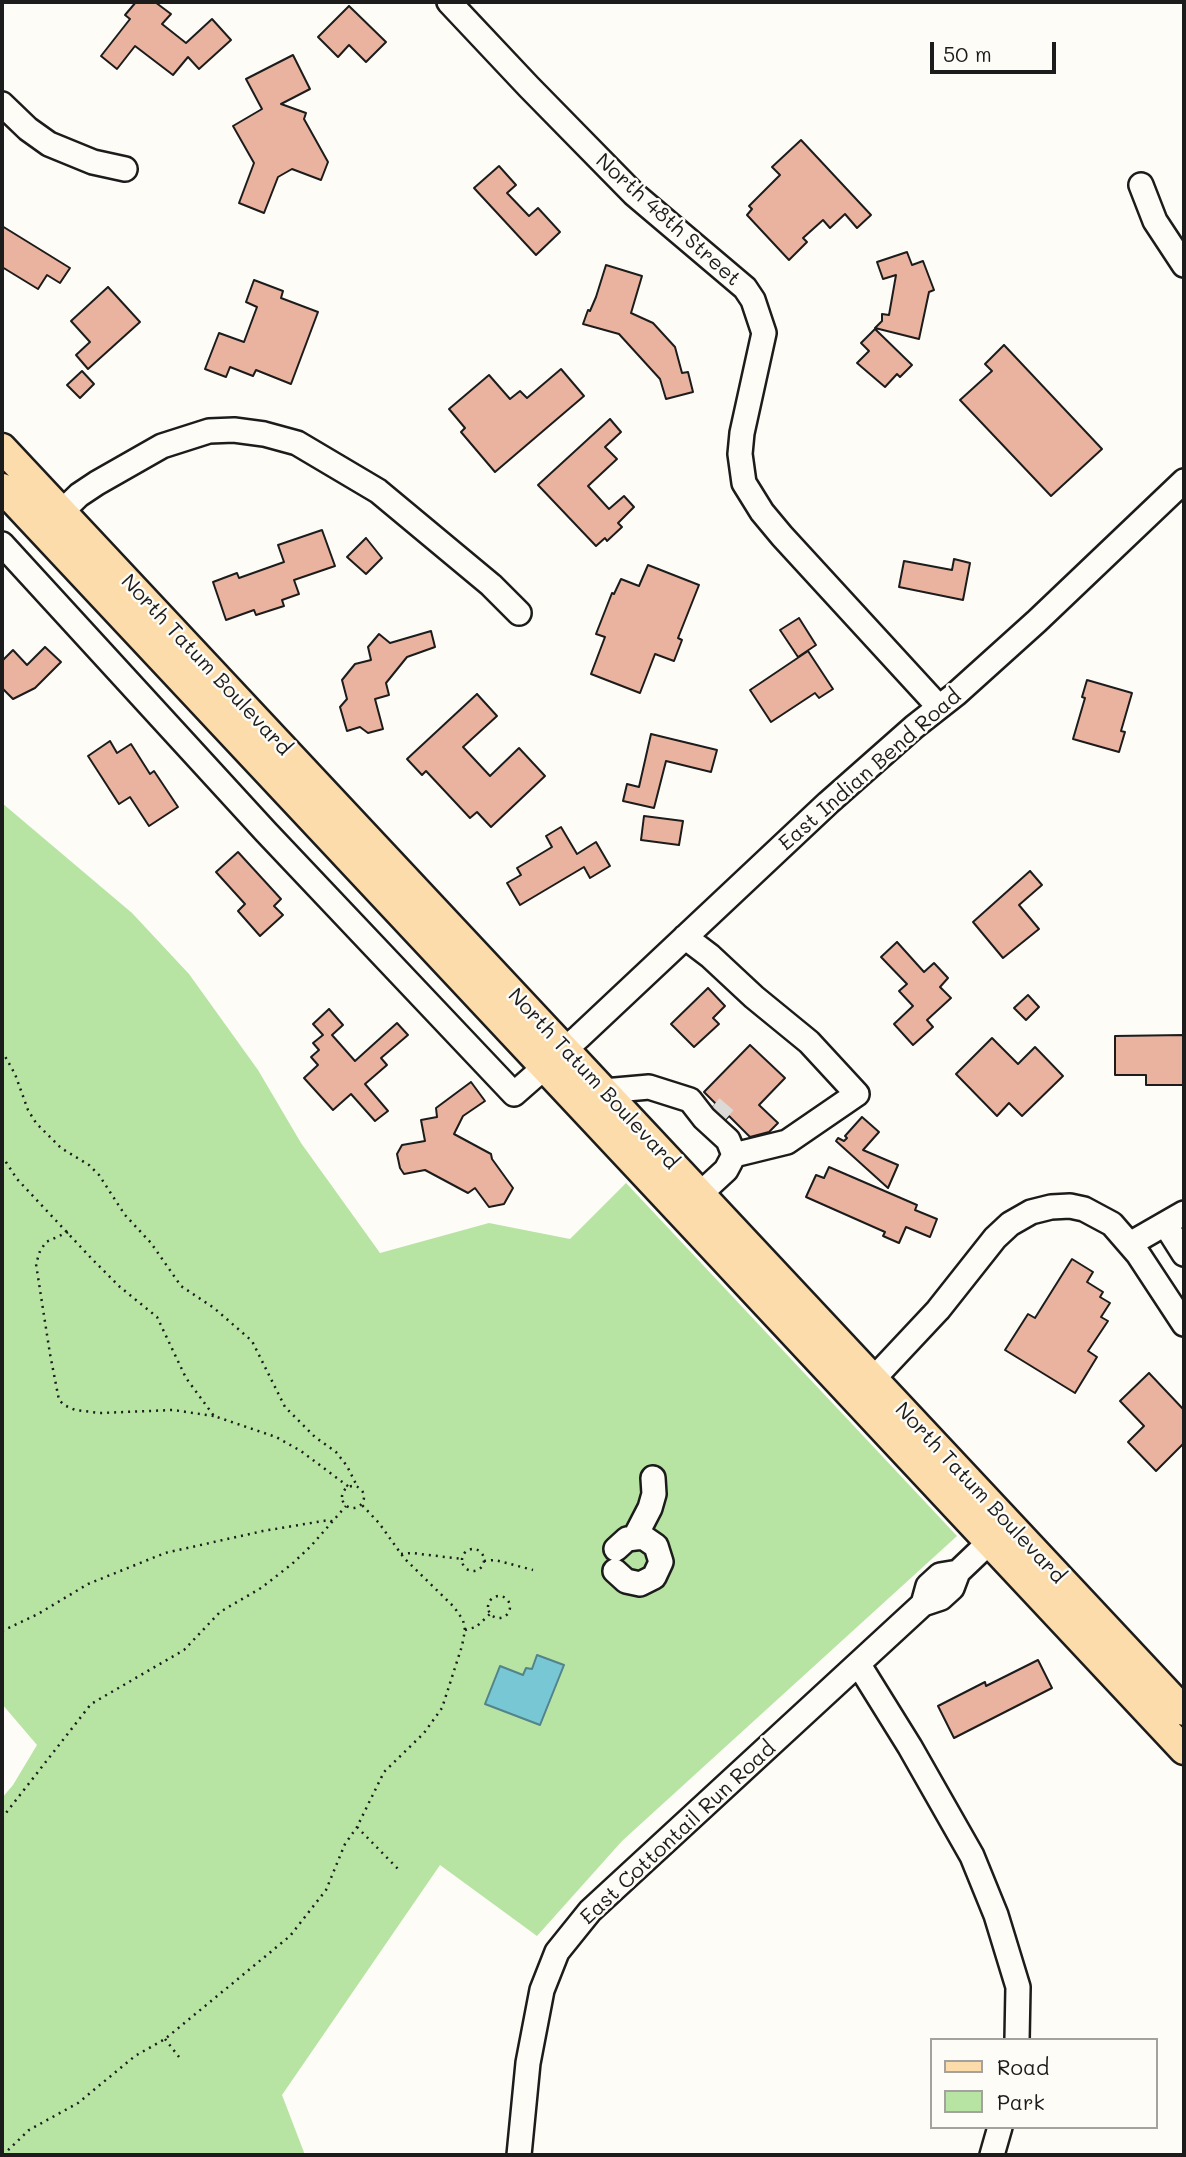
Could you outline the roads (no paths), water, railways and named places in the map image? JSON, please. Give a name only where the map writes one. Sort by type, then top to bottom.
[{"type":"main road","name":"North Tatum Boulevard","points":[[2,447],[52,522],[999,1533],[1184,1750]]},
{"type":"main road","name":"North Tatum Boulevard","points":[[2,488],[52,522]]},
{"type":"main road","name":"North Tatum Boulevard","points":[[555,1058],[604,1091],[701,1194],[864,1389]]},
{"type":"main road","name":"North Tatum Boulevard","points":[[999,1533],[1184,1711]]},
{"type":"street","name":"North 48th Street","points":[[449,2],[634,194],[745,288],[753,300],[764,333],[742,433],[740,454],[744,483],[762,512],[782,536],[939,707]]},
{"type":"street","points":[[2,104],[28,129],[49,144],[93,162],[125,169]]},
{"type":"street","points":[[1141,185],[1155,221],[1184,265]]},
{"type":"street","points":[[52,522],[97,483],[162,446],[209,431],[234,430],[264,434],[297,443],[378,491],[491,585],[519,613]]},
{"type":"street","name":"East Indian Bend Road","points":[[555,1058],[828,803],[1037,621],[1181,490]]},
{"type":"street","name":"North Tatum Boulevard","points":[[2,544],[266,832],[514,1094],[555,1058]]},
{"type":"street","points":[[685,937],[809,1042],[857,1094],[787,1142],[725,1130],[704,1118],[690,1100]]},
{"type":"street","points":[[604,1091],[649,1087],[690,1100],[725,1130],[726,1170],[701,1194]]},
{"type":"street","points":[[864,1389],[938,1310],[995,1238],[1010,1224],[1031,1212],[1051,1207],[1070,1206],[1084,1209],[1112,1224],[1130,1244],[1184,1324]]},
{"type":"street","points":[[1130,1244],[1175,1219],[1184,1254]]},
{"type":"street","points":[[622,1552],[650,1541],[669,1567],[640,1584],[626,1581],[622,1552],[652,1501],[653,1478]]},
{"type":"street","name":"East Cottontail Run Road","points":[[519,2155],[528,2063],[542,1990],[557,1952],[590,1911],[923,1604],[941,1598],[952,1588],[958,1572],[999,1533]]},
{"type":"street","points":[[859,1665],[910,1747],[972,1856],[992,1903],[1018,1987],[1017,2038]]},
{"type":"street","points":[[992,2155],[999,2129]]},
{"type":"water","points":[[537,1655],[564,1665],[540,1725],[485,1704],[500,1666],[523,1675],[526,1668],[532,1669]]},
{"type":"tunnel","points":[[712,1107],[726,1119]]}]
